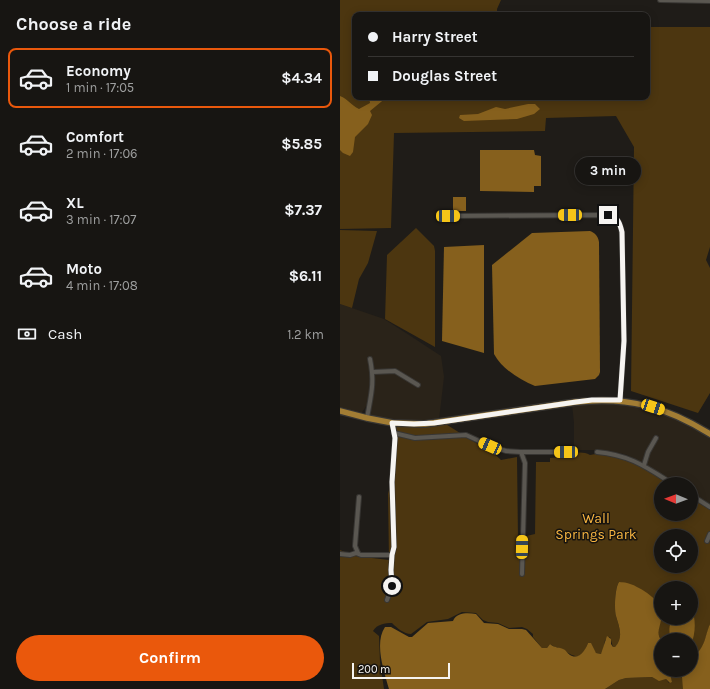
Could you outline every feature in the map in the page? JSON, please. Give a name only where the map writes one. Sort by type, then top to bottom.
[{"type":"main road","points":[[340,411],[392,423],[425,424],[592,400],[620,400],[644,404],[670,412],[689,421],[710,434]]},
{"type":"street","points":[[660,0],[710,1]]},
{"type":"street","points":[[448,216],[608,215],[615,217],[620,223],[622,238],[624,341],[620,400]]},
{"type":"street","points":[[366,418],[373,387],[373,372],[370,358]]},
{"type":"street","points":[[373,372],[394,372],[418,385]]},
{"type":"street","points":[[387,600],[392,586],[391,574],[394,547],[392,482],[394,433],[392,423]]},
{"type":"street","points":[[394,433],[420,438],[466,435],[497,449],[521,452],[566,452]]},
{"type":"street","points":[[644,465],[648,452],[656,438]]},
{"type":"street","points":[[521,452],[525,463],[522,574]]},
{"type":"street","points":[[597,452],[618,454],[644,465],[662,477]]},
{"type":"street","points":[[358,553],[355,546],[359,497]]},
{"type":"street","points":[[698,499],[710,507]]},
{"type":"street","points":[[707,541],[710,534]]},
{"type":"street","points":[[340,554],[350,555],[358,553],[361,555],[392,555]]},
{"type":"shaded area","points":[[340,96],[359,109],[370,103],[370,100],[383,100],[370,111],[372,115],[368,124],[355,137],[353,152],[350,156],[340,150]]},
{"type":"shaded area","points":[[535,104],[540,109],[534,114],[517,119],[464,121],[459,118],[460,115],[478,114],[496,107],[505,109]]},
{"type":"shaded area","points":[[480,150],[534,150],[535,155],[541,156],[541,186],[534,186],[534,192],[480,191]]},
{"type":"shaded area","points":[[453,197],[466,197],[466,211],[453,211]]},
{"type":"shaded area","points":[[590,231],[596,235],[599,242],[599,375],[595,379],[535,386],[523,381],[512,373],[497,359],[494,354],[492,265],[532,233]]},
{"type":"shaded area","points":[[484,245],[484,353],[442,341],[444,247]]},
{"type":"shaded area","points":[[340,304],[384,319],[441,356],[444,377],[439,420],[423,422],[393,421],[364,416],[371,405],[375,387],[375,374],[394,373],[418,387],[420,384],[396,370],[374,370],[371,357],[368,357],[371,372],[371,387],[367,405],[360,415],[340,409]]},
{"type":"shaded area","points":[[620,402],[669,414],[710,436],[710,505],[698,497],[698,477],[665,477],[646,465],[650,452],[659,437],[656,436],[646,451],[643,463],[627,455],[611,451],[574,450],[572,404]]},
{"type":"shaded area","points":[[619,582],[631,584],[648,593],[654,599],[654,625],[660,625],[659,633],[654,633],[654,677],[671,677],[672,682],[670,683],[666,679],[659,681],[652,677],[626,678],[619,680],[605,689],[389,689],[380,649],[380,641],[385,627],[391,627],[409,637],[412,637],[428,623],[453,621],[457,616],[470,613],[476,614],[484,623],[498,624],[509,629],[526,630],[542,648],[547,648],[550,644],[565,650],[570,655],[575,657],[584,651],[588,643],[591,643],[596,653],[601,654],[607,636],[611,639],[611,644],[613,647],[615,647],[620,636],[615,613]]},
{"type":"shaded area","points":[[710,624],[710,689],[683,689],[682,677],[698,677],[698,651],[702,647]]},
{"type":"shaded area","points":[[670,625],[695,625],[694,633],[670,633]]},
{"type":"green space","points":[[340,0],[501,0],[497,12],[352,12],[352,100],[650,100],[650,27],[710,27],[710,247],[706,260],[710,268],[710,393],[698,413],[631,391],[634,147],[616,116],[546,118],[545,131],[394,133],[391,228],[340,229]]},
{"type":"green space","points":[[416,228],[434,246],[435,251],[435,347],[385,319],[387,255]]},
{"type":"green space","points":[[340,230],[377,231],[368,263],[359,279],[352,308],[340,304]]},
{"type":"green space","points":[[444,423],[460,433],[415,436],[395,432],[394,425]]},
{"type":"green space","name":"Wall Springs Park","points":[[396,436],[424,440],[465,437],[491,451],[501,460],[517,457],[518,538],[535,534],[536,462],[550,462],[550,458],[575,453],[585,453],[590,455],[600,453],[621,457],[632,462],[658,477],[654,477],[654,521],[698,521],[698,501],[710,509],[710,624],[703,646],[698,653],[698,633],[659,633],[658,629],[659,625],[698,625],[698,581],[654,581],[654,600],[637,587],[619,582],[615,603],[615,613],[620,632],[618,644],[613,647],[610,637],[605,640],[603,652],[601,654],[596,653],[588,643],[583,653],[577,656],[574,656],[550,644],[547,648],[542,648],[533,637],[533,634],[527,629],[522,627],[509,628],[498,623],[483,620],[476,613],[462,612],[448,619],[427,622],[411,634],[403,632],[392,623],[379,625],[373,631],[379,636],[380,662],[384,689],[340,689],[340,550],[355,556],[389,560],[388,494],[391,482]]},
{"type":"green space","points":[[652,677],[658,680],[666,679],[669,683],[672,682],[671,677],[682,677],[684,683],[683,689],[605,689],[619,680],[626,678]]},
{"type":"route","points":[[392,586],[391,574],[394,547],[392,531],[392,482],[395,438],[392,423],[425,424],[592,400],[620,400],[624,341],[622,232],[618,220],[612,215],[608,215]]}]
